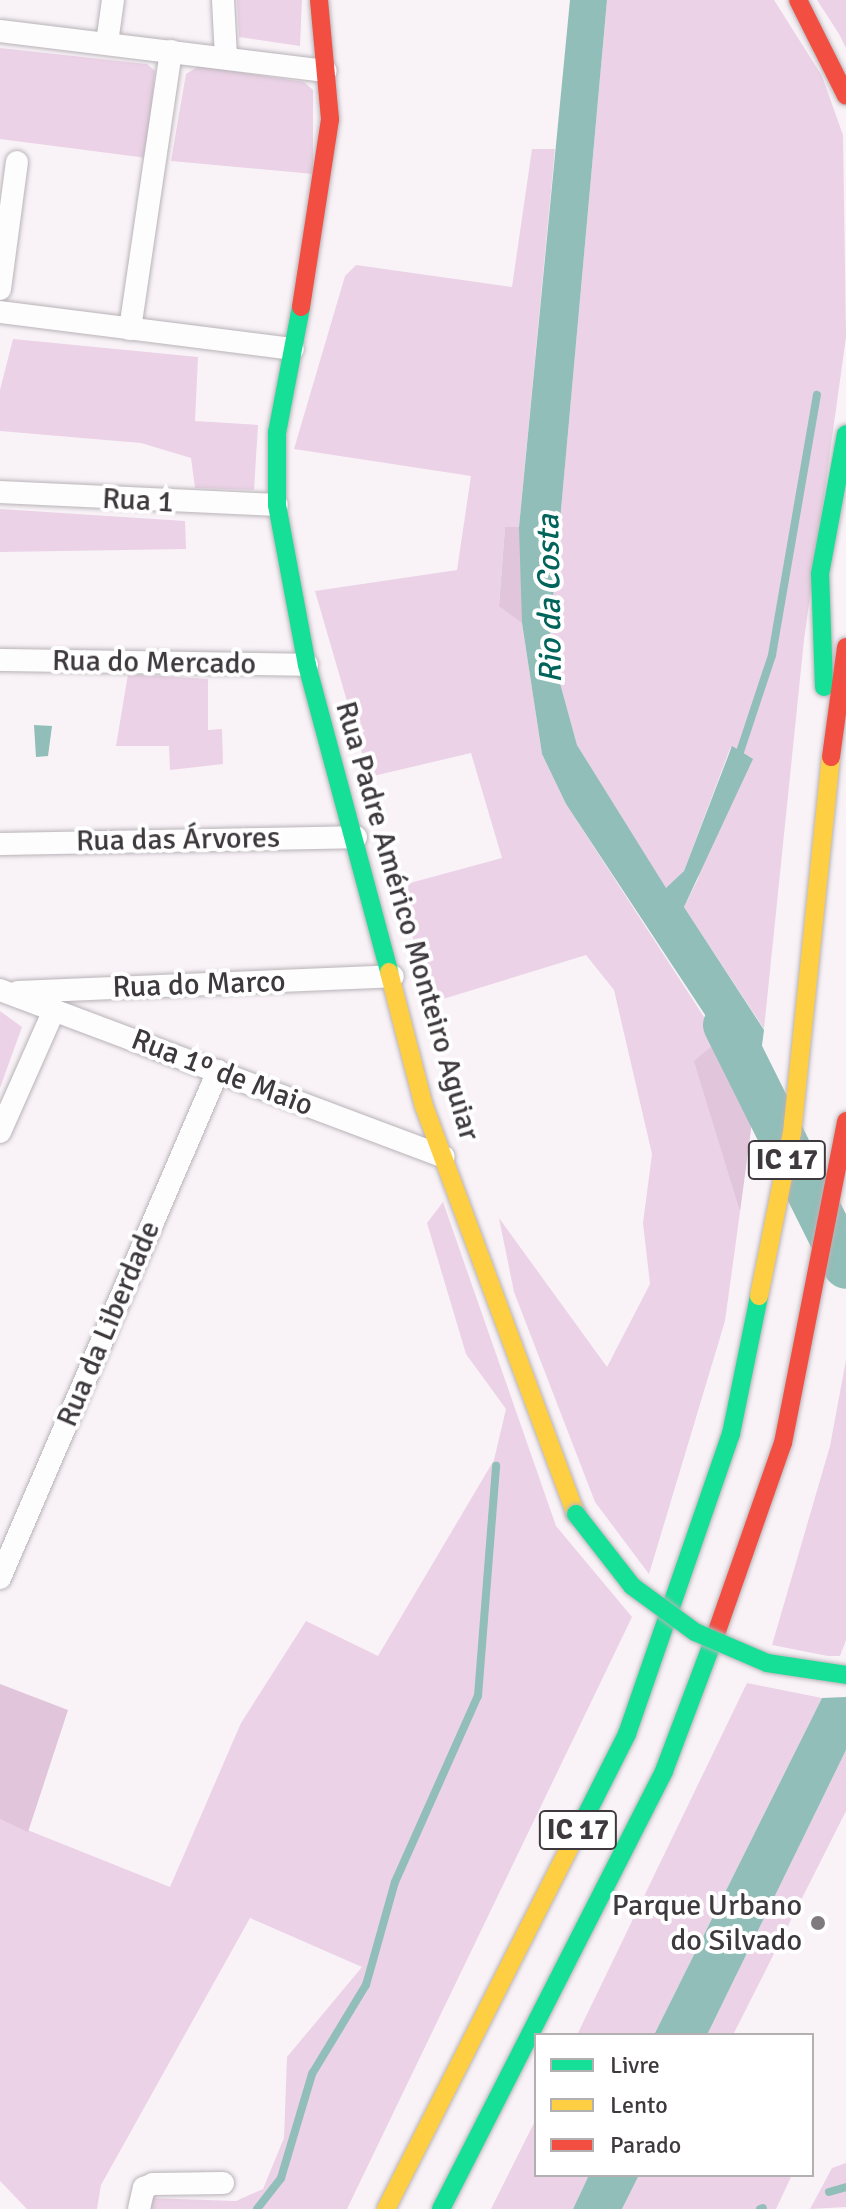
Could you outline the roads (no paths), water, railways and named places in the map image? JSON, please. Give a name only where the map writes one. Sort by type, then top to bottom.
[{"type":"main road","name":"Rua Padre Américo Monteiro Aguiar","points":[[319,0],[326,71],[326,174],[277,433],[277,505],[307,665],[444,1157],[576,1514],[632,1586],[695,1632],[767,1663],[846,1675]]},
{"type":"main road","points":[[798,0],[846,96]]},
{"type":"main road","points":[[826,775],[820,574],[846,434]]},
{"type":"main road","name":"IC 17","points":[[386,2209],[627,1734],[731,1434],[792,1133],[814,882],[826,775],[846,647]]},
{"type":"main road","name":"IC 17","points":[[441,2209],[664,1771],[783,1443],[846,1121]]},
{"type":"street","points":[[107,43],[113,0]]},
{"type":"street","points":[[223,0],[226,57]]},
{"type":"street","points":[[0,31],[326,71]]},
{"type":"street","points":[[130,329],[171,51]]},
{"type":"street","points":[[0,289],[17,162]]},
{"type":"street","points":[[0,312],[293,349]]},
{"type":"street","name":"Rua 1","points":[[0,492],[277,505]]},
{"type":"street","name":"Rua do Mercado","points":[[0,660],[307,665]]},
{"type":"street","name":"Rua das Árvores","points":[[0,844],[356,837]]},
{"type":"street","name":"Rua do Marco","points":[[3,991],[393,976]]},
{"type":"street","name":"Rua 1º de Maio","points":[[3,991],[444,1157]]},
{"type":"street","points":[[0,1132],[54,1010]]},
{"type":"street","name":"Rua da Liberdade","points":[[0,1578],[218,1071]]},
{"type":"street","points":[[140,2202],[153,2184],[223,2183]]},
{"type":"water","points":[[570,0],[607,0],[549,643],[577,745],[666,888],[684,871],[732,746],[753,759],[684,907],[764,1030],[756,1092],[566,804],[542,754],[522,623],[519,527]]},
{"type":"water","points":[[34,725],[52,726],[48,756],[36,757]]},
{"type":"water","points":[[846,1697],[846,1750],[708,2033],[655,2033],[822,1698]]},
{"type":"water","points":[[588,2177],[638,2177],[622,2209],[573,2209]]},
{"type":"waterway","points":[[737,761],[772,655],[817,395]]},
{"type":"waterway","name":"Rio da Costa","points":[[726,1025],[846,1266]]},
{"type":"waterway","points":[[257,2209],[281,2178],[312,2074],[366,1985],[395,1882],[478,1696],[496,1466]]},
{"type":"waterway","points":[[829,2192],[846,2187]]},
{"type":"place","name":"Parque Urbano do Silvado","points":[[818,1923]]}]
